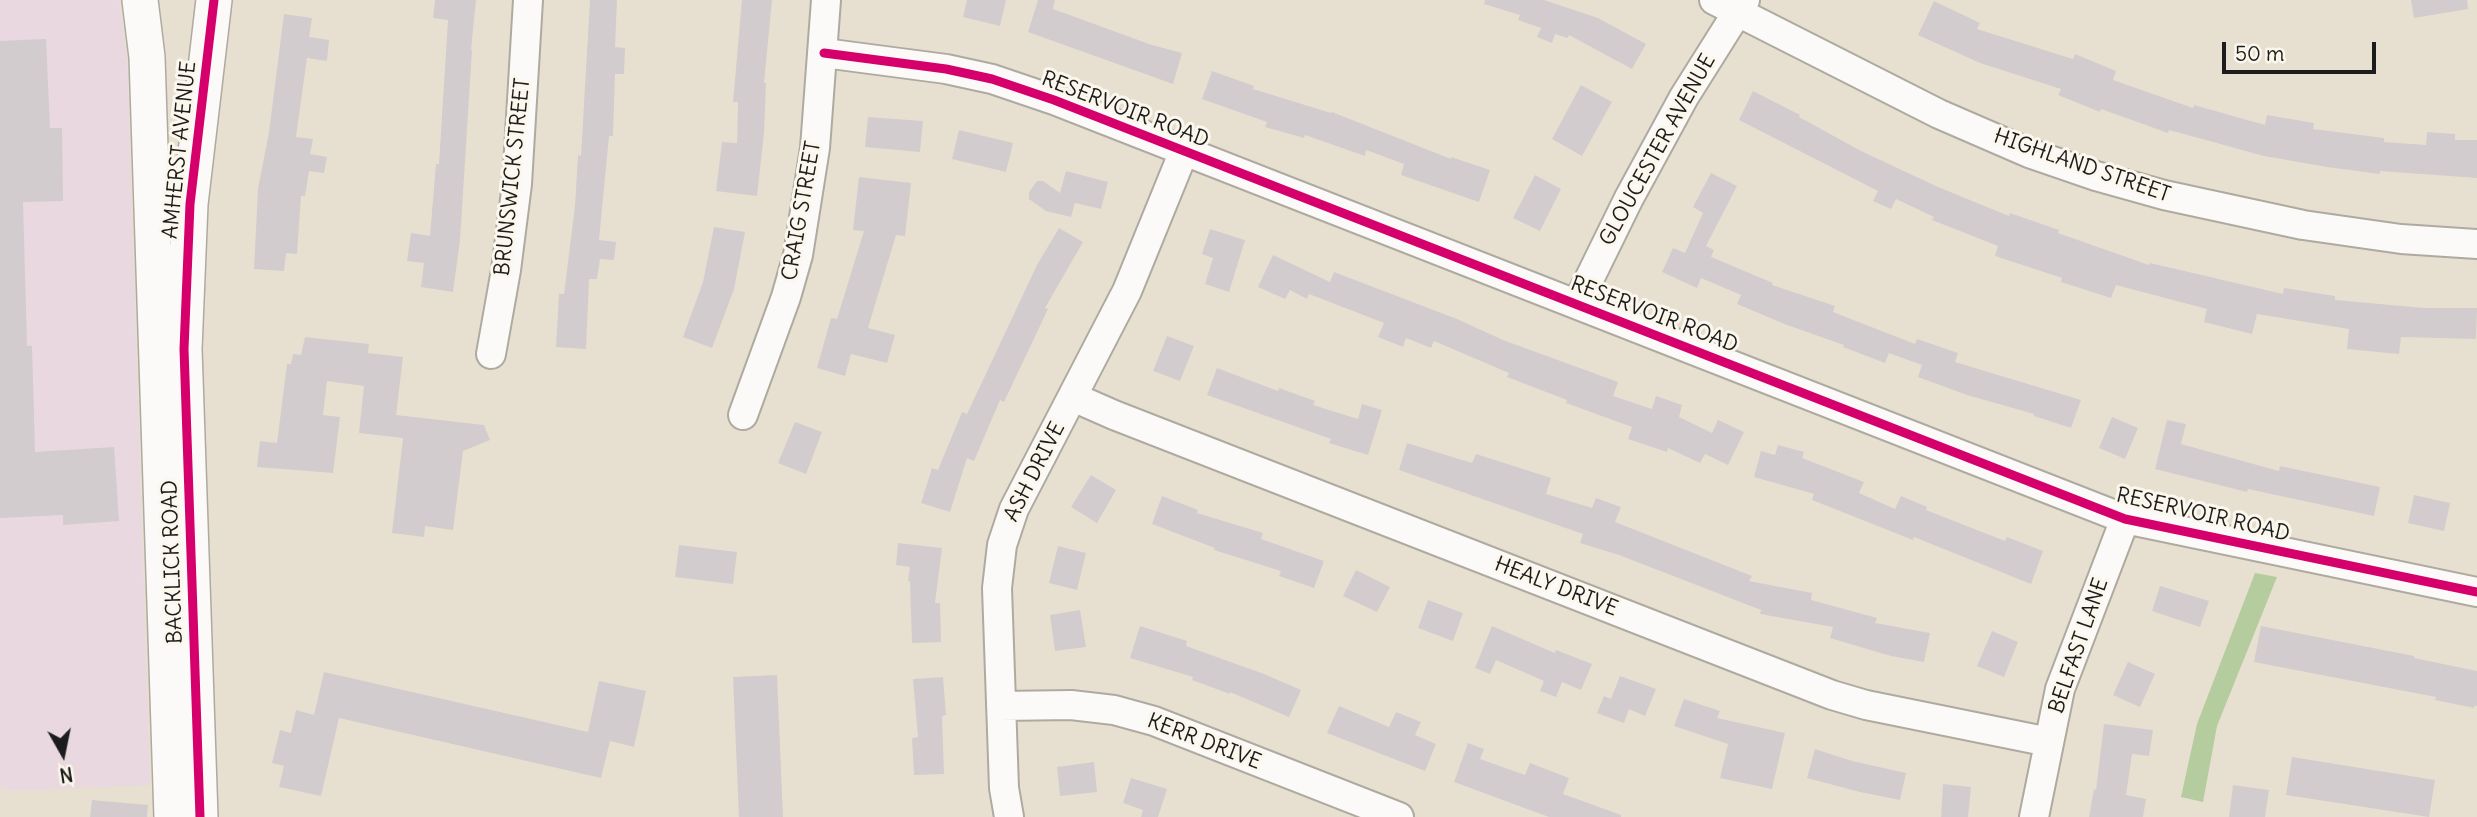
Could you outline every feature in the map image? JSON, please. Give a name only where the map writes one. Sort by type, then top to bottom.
[{"type":"main road","name":"BACKLICK ROAD","points":[[140,0],[147,57],[172,817]]},
{"type":"main road","name":"AMHERST AVENUE","points":[[185,305],[190,204],[214,0]]},
{"type":"main road","name":"BACKLICK ROAD","points":[[185,305],[184,349],[200,817]]},
{"type":"street","name":"BRUNSWICK STREET","points":[[491,354],[506,270],[517,184],[528,0]]},
{"type":"street","name":"CRAIG STREET","points":[[743,415],[786,297],[798,255],[815,148],[826,0]]},
{"type":"street","name":"HIGHLAND STREET","points":[[1732,4],[1940,114],[2029,152],[2096,176],[2176,198],[2303,225],[2401,239],[2477,244]]},
{"type":"street","name":"GLOUCESTER AVENUE","points":[[1577,304],[1629,198],[1732,4]]},
{"type":"street","name":"RESERVOIR ROAD","points":[[824,53],[946,69],[992,79],[1054,100],[2125,519],[2477,592]]},
{"type":"street","name":"ASH DRIVE","points":[[1009,817],[1004,788],[997,587],[1002,545],[1014,509],[1127,291],[1184,151]]},
{"type":"street","name":"HEALY DRIVE","points":[[1073,397],[1832,695],[1866,705],[2049,742]]},
{"type":"street","name":"BELFAST LANE","points":[[2034,817],[2060,689],[2125,519]]},
{"type":"street","name":"KERR DRIVE","points":[[1001,706],[1071,705],[1114,710],[1154,722],[1399,817]]},
{"type":"shaded area","points":[[0,0],[119,0],[127,56],[150,785],[13,791],[0,787]]},
{"type":"green space","points":[[2255,573],[2277,577],[2217,726],[2203,802],[2181,797],[2197,724]]},
{"type":"building","points":[[435,0],[476,0],[460,240],[453,292],[421,287],[424,263],[407,261],[411,233],[430,236],[436,164],[439,164],[448,20],[433,18]]},
{"type":"building","points":[[590,0],[617,0],[615,47],[625,48],[624,74],[615,74],[613,136],[609,136],[599,240],[616,242],[614,260],[600,259],[597,279],[589,279],[586,349],[556,347],[559,294],[564,294],[575,206],[578,155],[581,156]]},
{"type":"building","points":[[742,0],[772,0],[764,83],[764,133],[757,196],[716,191],[722,142],[737,143],[738,102],[733,102]]},
{"type":"building","points":[[967,0],[1006,0],[1000,26],[963,17]]},
{"type":"building","points":[[1038,0],[1055,0],[1053,9],[1152,45],[1182,53],[1173,84],[1028,32]]},
{"type":"building","points":[[1485,0],[1544,0],[1598,18],[1646,44],[1632,69],[1569,35],[1568,38],[1555,34],[1552,43],[1537,37],[1541,28],[1518,20],[1520,15],[1484,4]]},
{"type":"building","points":[[2411,0],[2467,0],[2468,9],[2414,18]]},
{"type":"building","points":[[1934,1],[1980,23],[1977,29],[2073,59],[2075,54],[2116,71],[2113,80],[2193,108],[2194,105],[2265,125],[2267,115],[2314,123],[2313,129],[2384,138],[2384,142],[2426,145],[2427,132],[2455,134],[2455,140],[2477,140],[2477,178],[2380,171],[2380,174],[2264,156],[2169,130],[2168,133],[2101,109],[2100,112],[2058,95],[2061,89],[1980,63],[1918,35]]},
{"type":"building","points":[[284,14],[312,18],[309,37],[329,40],[327,61],[307,58],[296,137],[313,139],[310,154],[327,157],[324,173],[309,171],[305,196],[301,196],[297,254],[286,253],[284,271],[254,269],[258,189],[269,132]]},
{"type":"building","points":[[46,39],[50,128],[62,128],[63,201],[23,202],[27,346],[32,346],[35,452],[114,447],[119,521],[63,525],[63,515],[0,518],[0,41]]},
{"type":"building","points":[[1212,71],[1254,86],[1253,89],[1332,112],[1451,159],[1490,170],[1479,202],[1401,175],[1404,164],[1366,150],[1365,156],[1305,135],[1304,138],[1265,127],[1267,122],[1202,99]]},
{"type":"building","points":[[1581,85],[1612,102],[1582,156],[1552,139]]},
{"type":"building","points":[[1753,91],[1861,151],[1938,187],[2009,216],[2010,213],[2059,230],[2058,233],[2149,265],[2150,263],[2283,294],[2284,288],[2335,296],[2335,300],[2425,308],[2477,308],[2476,339],[2401,337],[2399,354],[2347,349],[2349,329],[2257,314],[2252,334],[2204,322],[2207,309],[2116,285],[2111,298],[2061,282],[2062,278],[1995,256],[1998,246],[1932,220],[1934,217],[1896,199],[1891,209],[1873,201],[1878,191],[1739,120]]},
{"type":"building","points":[[868,117],[923,121],[920,152],[865,147]]},
{"type":"building","points":[[959,130],[1013,143],[1006,172],[952,159]]},
{"type":"building","points":[[1066,171],[1108,182],[1101,209],[1075,203],[1071,217],[1046,211],[1029,199],[1029,192],[1037,181],[1043,181],[1060,193]]},
{"type":"building","points":[[1711,173],[1737,186],[1706,246],[1714,250],[1711,257],[1773,283],[1772,285],[1835,306],[1833,312],[1915,344],[1917,339],[1958,353],[1955,362],[2081,400],[2071,428],[1918,377],[1922,365],[1889,353],[1885,363],[1787,325],[1737,304],[1741,295],[1701,278],[1697,288],[1662,272],[1673,248],[1685,253],[1703,213],[1693,207]]},
{"type":"building","points":[[1535,175],[1561,189],[1540,231],[1513,218]]},
{"type":"building","points":[[859,177],[911,183],[905,236],[896,235],[868,328],[895,335],[887,363],[851,354],[845,376],[817,368],[831,318],[837,319],[864,231],[853,230]]},
{"type":"building","points":[[714,227],[745,232],[734,289],[712,348],[683,337],[703,282]]},
{"type":"building","points":[[1059,228],[1083,242],[1045,308],[1048,309],[1004,402],[1000,400],[974,461],[967,458],[950,512],[921,503],[932,468],[938,470],[962,412],[967,414],[1037,265]]},
{"type":"building","points":[[1210,229],[1245,240],[1229,292],[1205,284],[1213,258],[1202,254]]},
{"type":"building","points":[[1273,255],[1330,282],[1334,272],[1457,319],[1503,340],[1618,382],[1613,396],[1652,409],[1656,396],[1682,405],[1679,417],[1712,433],[1718,420],[1744,432],[1728,465],[1705,454],[1700,463],[1668,448],[1667,452],[1628,439],[1632,427],[1566,403],[1567,400],[1507,377],[1509,373],[1434,341],[1431,348],[1406,338],[1403,347],[1378,337],[1384,323],[1309,294],[1307,299],[1290,290],[1285,299],[1258,287]]},
{"type":"building","points":[[1167,336],[1194,346],[1180,381],[1153,371]]},
{"type":"building","points":[[305,337],[369,344],[368,353],[403,357],[396,415],[484,425],[490,440],[463,451],[453,530],[425,526],[424,537],[392,533],[403,438],[359,433],[364,386],[327,381],[323,415],[340,417],[333,473],[257,467],[260,441],[277,443],[287,364],[291,364],[293,354],[301,355]]},
{"type":"building","points":[[1217,368],[1278,391],[1279,388],[1315,401],[1313,405],[1358,419],[1362,404],[1382,410],[1368,455],[1329,443],[1331,439],[1207,395]]},
{"type":"building","points":[[2112,417],[2138,428],[2125,459],[2099,448]]},
{"type":"building","points":[[2167,420],[2186,424],[2181,444],[2279,471],[2280,466],[2380,487],[2374,516],[2248,489],[2247,492],[2155,469]]},
{"type":"building","points":[[795,422],[822,432],[806,474],[778,463]]},
{"type":"building","points":[[1407,443],[1472,463],[1476,454],[1551,478],[1546,494],[1592,508],[1596,498],[1621,507],[1615,522],[1752,576],[1749,581],[1812,593],[1811,600],[1877,618],[1875,623],[1930,633],[1924,662],[1891,656],[1830,638],[1833,627],[1760,614],[1761,610],[1619,555],[1580,543],[1583,534],[1399,470]]},
{"type":"building","points":[[1778,445],[1804,452],[1802,458],[1864,482],[1859,493],[1895,509],[1901,496],[1927,507],[1926,510],[2005,541],[2007,537],[2043,551],[2031,584],[1812,500],[1814,494],[1754,477],[1761,451],[1775,455]]},
{"type":"building","points":[[1091,475],[1116,490],[1097,523],[1071,507]]},
{"type":"building","points":[[2414,495],[2450,503],[2444,531],[2408,523]]},
{"type":"building","points":[[1162,496],[1198,510],[1197,513],[1263,533],[1261,539],[1324,561],[1314,588],[1279,576],[1281,571],[1214,550],[1215,548],[1152,524]]},
{"type":"building","points":[[898,543],[942,548],[935,603],[940,603],[941,642],[912,643],[908,581],[910,567],[896,565]]},
{"type":"building","points":[[679,545],[737,552],[733,584],[675,577]]},
{"type":"building","points":[[1058,546],[1086,553],[1077,590],[1049,583]]},
{"type":"building","points":[[1356,570],[1390,587],[1377,612],[1343,596]]},
{"type":"building","points":[[2160,586],[2209,601],[2200,627],[2152,611]]},
{"type":"building","points":[[1428,600],[1463,613],[1453,641],[1418,628]]},
{"type":"building","points":[[1080,610],[1086,647],[1055,651],[1050,615]]},
{"type":"building","points":[[1140,626],[1187,641],[1186,646],[1301,690],[1289,717],[1230,692],[1192,680],[1193,677],[1130,658]]},
{"type":"building","points":[[1492,626],[1555,653],[1556,650],[1592,664],[1581,690],[1562,682],[1556,697],[1540,691],[1544,681],[1496,660],[1490,674],[1475,668]]},
{"type":"building","points":[[2261,626],[2477,671],[2477,706],[2474,708],[2435,700],[2436,697],[2254,662]]},
{"type":"building","points":[[1992,631],[2018,642],[2004,677],[1977,666]]},
{"type":"building","points":[[2128,662],[2155,674],[2140,707],[2113,695]]},
{"type":"building","points":[[324,672],[588,732],[599,681],[646,691],[634,747],[610,741],[601,778],[339,718],[321,796],[279,787],[284,766],[272,763],[280,730],[291,733],[296,710],[314,715]]},
{"type":"building","points":[[777,675],[783,817],[739,817],[733,677]]},
{"type":"building","points":[[1620,676],[1656,689],[1645,716],[1629,709],[1624,723],[1597,713],[1604,696],[1611,699]]},
{"type":"building","points":[[943,677],[946,715],[942,716],[944,774],[914,775],[912,738],[918,737],[913,679]]},
{"type":"building","points":[[1684,699],[1720,711],[1717,718],[1785,733],[1772,789],[1720,778],[1728,744],[1674,726]]},
{"type":"building","points":[[1339,706],[1389,727],[1396,712],[1421,722],[1415,735],[1436,744],[1425,771],[1327,733]]},
{"type":"building","points":[[2104,724],[2153,730],[2149,756],[2132,754],[2126,795],[2146,799],[2143,817],[2089,817],[2094,789],[2096,790]]},
{"type":"building","points":[[1468,743],[1484,749],[1480,759],[1525,775],[1530,763],[1569,778],[1563,794],[1621,817],[1549,817],[1454,782]]},
{"type":"building","points":[[1815,749],[1852,761],[1906,773],[1900,800],[1807,778]]},
{"type":"building","points":[[2292,757],[2435,780],[2429,817],[2286,795]]},
{"type":"building","points":[[1094,762],[1097,792],[1060,796],[1057,767]]},
{"type":"building","points":[[1131,778],[1167,789],[1158,817],[1141,817],[1143,810],[1123,803]]},
{"type":"building","points":[[1943,784],[1971,787],[1968,817],[1941,817]]},
{"type":"building","points":[[2233,785],[2269,790],[2265,817],[2229,817]]},
{"type":"building","points":[[92,800],[148,805],[147,817],[90,817]]},
{"type":"cycle path","points":[[200,817],[184,349],[190,204],[214,0]]},
{"type":"cycle path","points":[[824,53],[946,69],[992,79],[1054,100],[2125,519],[2477,592]]}]
